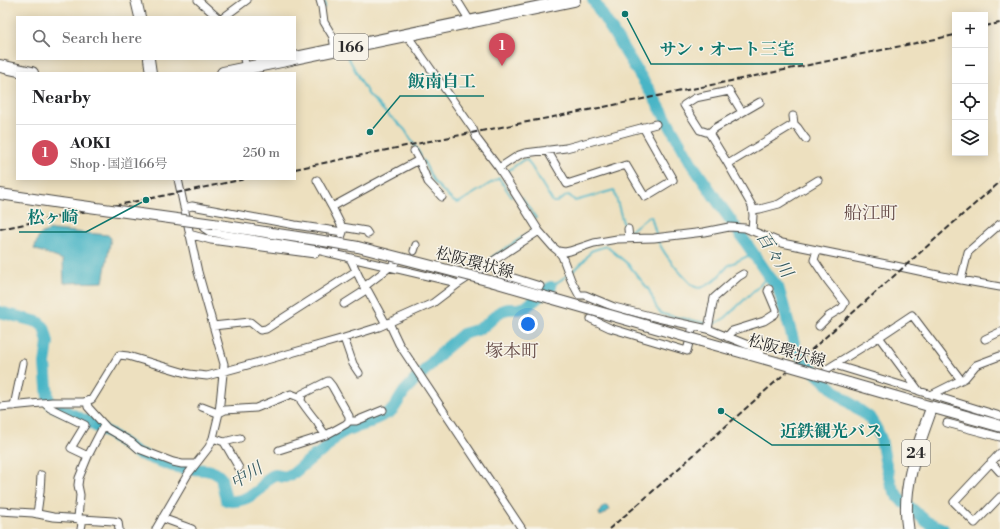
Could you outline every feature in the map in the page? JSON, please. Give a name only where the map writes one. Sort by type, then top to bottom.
[{"type":"highway","name":"166","points":[[296,58],[574,0]]},
{"type":"highway","points":[[225,72],[245,64],[282,60]]},
{"type":"highway","points":[[0,66],[27,72]]},
{"type":"main road","points":[[136,0],[140,16]]},
{"type":"main road","points":[[149,60],[151,72]]},
{"type":"main road","name":"松阪環状線","points":[[0,194],[200,222],[358,247],[457,272],[932,407]]},
{"type":"main road","points":[[932,407],[1000,426]]},
{"type":"main road","name":"24","points":[[907,524],[906,502],[909,480],[916,452],[932,407]]},
{"type":"street","points":[[198,0],[216,16]]},
{"type":"street","points":[[225,16],[247,0]]},
{"type":"street","points":[[320,0],[324,22],[333,37],[335,50]]},
{"type":"street","points":[[457,0],[470,21]]},
{"type":"street","points":[[407,35],[473,129],[477,139],[480,141],[501,172],[539,231],[562,256],[578,295],[585,295],[614,306],[662,319],[708,328],[758,349],[763,359]]},
{"type":"street","points":[[742,112],[729,91],[695,98],[684,105],[700,130],[709,133],[752,206],[752,231]]},
{"type":"street","points":[[709,133],[760,102]]},
{"type":"street","points":[[793,116],[794,124],[806,138]]},
{"type":"street","points":[[501,172],[519,155],[530,152],[566,148],[656,124]]},
{"type":"street","points":[[728,164],[794,124]]},
{"type":"street","points":[[547,150],[567,184],[626,165],[645,197],[673,180],[643,127]]},
{"type":"street","points":[[414,151],[428,182],[442,197]]},
{"type":"street","points":[[332,207],[419,160]]},
{"type":"street","points":[[156,529],[188,474],[207,451],[213,438],[219,413],[224,372],[224,364],[198,272],[178,180]]},
{"type":"street","points":[[317,180],[332,207],[342,230],[335,254]]},
{"type":"street","points":[[752,210],[779,204],[818,180]]},
{"type":"street","points":[[184,208],[192,206],[295,225],[366,231],[368,234]]},
{"type":"street","points":[[200,222],[204,228],[210,232],[317,250],[350,258]]},
{"type":"street","points":[[961,280],[968,252],[1000,224]]},
{"type":"street","points":[[558,251],[565,252],[594,243],[618,239],[628,233],[654,238],[729,228],[742,228],[782,243],[1000,287]]},
{"type":"street","points":[[0,407],[84,402],[92,399],[119,355],[128,356],[189,374],[207,376],[344,338],[388,324],[433,303],[458,284],[539,231]]},
{"type":"street","points":[[189,234],[211,240],[392,265],[458,284]]},
{"type":"street","points":[[817,250],[814,260],[845,303],[842,308],[829,316],[819,326]]},
{"type":"street","points":[[350,258],[365,288],[399,344],[522,529]]},
{"type":"street","points":[[489,264],[501,274],[540,286]]},
{"type":"street","points":[[344,304],[392,265]]},
{"type":"street","points":[[213,326],[250,322],[260,330],[266,329],[356,271]]},
{"type":"street","points":[[708,328],[714,298],[743,274]]},
{"type":"street","points":[[728,337],[732,331],[764,321],[775,314],[776,310],[769,294],[769,290]]},
{"type":"street","points":[[827,369],[912,315],[961,380]]},
{"type":"street","points":[[591,319],[610,328],[687,351],[693,326]]},
{"type":"street","points":[[985,339],[1000,332]]},
{"type":"street","points":[[879,337],[918,390]]},
{"type":"street","points":[[344,338],[353,364],[359,373]]},
{"type":"street","points":[[931,395],[966,378],[976,365],[1000,356]]},
{"type":"street","points":[[14,406],[23,363]]},
{"type":"street","points":[[835,364],[1000,416]]},
{"type":"street","points":[[301,398],[302,394],[328,381],[349,416],[349,420]]},
{"type":"street","points":[[202,407],[219,413],[226,410],[256,408],[291,394],[301,398],[307,410],[322,432],[326,435]]},
{"type":"street","points":[[87,401],[88,407],[106,428],[131,442],[139,449],[173,462],[194,465]]},
{"type":"street","points":[[48,403],[50,408],[85,425],[71,448],[88,456]]},
{"type":"street","points":[[349,420],[356,421],[383,410]]},
{"type":"street","points":[[279,450],[326,435],[346,424],[349,420]]},
{"type":"street","points":[[947,423],[1000,437]]},
{"type":"street","points":[[81,529],[82,524],[78,518],[80,495],[78,484],[79,478],[88,456],[104,425]]},
{"type":"street","points":[[213,438],[224,442],[240,438]]},
{"type":"street","points":[[224,442],[239,468]]},
{"type":"street","points":[[1000,452],[954,502],[975,523],[1000,497]]},
{"type":"street","points":[[991,462],[1000,472]]},
{"type":"street","points":[[37,514],[41,475]]},
{"type":"street","points":[[0,511],[118,522],[119,529]]},
{"type":"street","points":[[162,518],[192,529]]},
{"type":"water","points":[[53,230],[108,235],[111,238],[103,282],[64,283],[63,260],[34,249],[40,235],[44,232]]},
{"type":"water","points":[[604,506],[607,506],[609,509],[600,516],[599,513]]},
{"type":"waterway","points":[[323,0],[325,2],[325,8]]},
{"type":"waterway","name":"百々川","points":[[593,0],[656,101],[692,164],[768,275],[778,287],[796,350],[817,374],[836,392],[869,417],[881,439],[891,485],[898,497],[927,522],[943,529]]},
{"type":"waterway","points":[[348,57],[368,94],[405,130],[421,156]]},
{"type":"waterway","points":[[423,160],[434,182],[453,201],[457,203],[499,178],[511,196]]},
{"type":"waterway","points":[[504,174],[523,160],[528,161],[553,202],[557,202],[568,195],[575,201],[614,190],[625,230]]},
{"type":"waterway","points":[[522,198],[536,218]]},
{"type":"waterway","points":[[630,231],[651,216],[656,234]]},
{"type":"waterway","points":[[492,257],[526,235]]},
{"type":"waterway","points":[[658,241],[677,269],[694,287],[698,288],[701,288],[714,281],[729,265],[754,253]]},
{"type":"waterway","points":[[541,284],[551,287],[578,267],[591,251],[606,246],[628,264],[649,290],[657,309],[662,314],[711,324],[725,318],[760,285],[768,275]]},
{"type":"waterway","name":"中川","points":[[0,312],[38,322],[44,327],[48,342],[45,364],[48,398],[52,405],[112,435],[137,453],[173,466],[206,470],[217,474],[221,478],[226,500],[234,501],[256,493],[272,476],[275,475],[285,477],[294,473],[314,456],[323,451],[338,435],[347,430],[369,423],[390,412],[404,392],[444,350],[463,334],[477,330],[484,326],[501,311],[526,307],[551,287]]},
{"type":"tunnel","points":[[579,295],[591,319]]},
{"type":"tunnel","points":[[947,423],[954,401]]},
{"type":"railway","points":[[988,25],[1000,23]]},
{"type":"railway","points":[[296,169],[952,36]]},
{"type":"railway","points":[[0,229],[240,180]]},
{"type":"railway","points":[[609,529],[1000,182]]},
{"type":"place","name":"サン・オート三宅","points":[[625,14]]},
{"type":"place","name":"AOKI","points":[[502,66]]},
{"type":"place","name":"飯南自工","points":[[370,132]]},
{"type":"place","name":"松ヶ崎","points":[[146,200]]},
{"type":"place","name":"近鉄観光バス","points":[[721,411]]},
{"type":"district","name":"船江町","points":[[871,213]]},
{"type":"district","name":"塚本町","points":[[512,351]]}]
